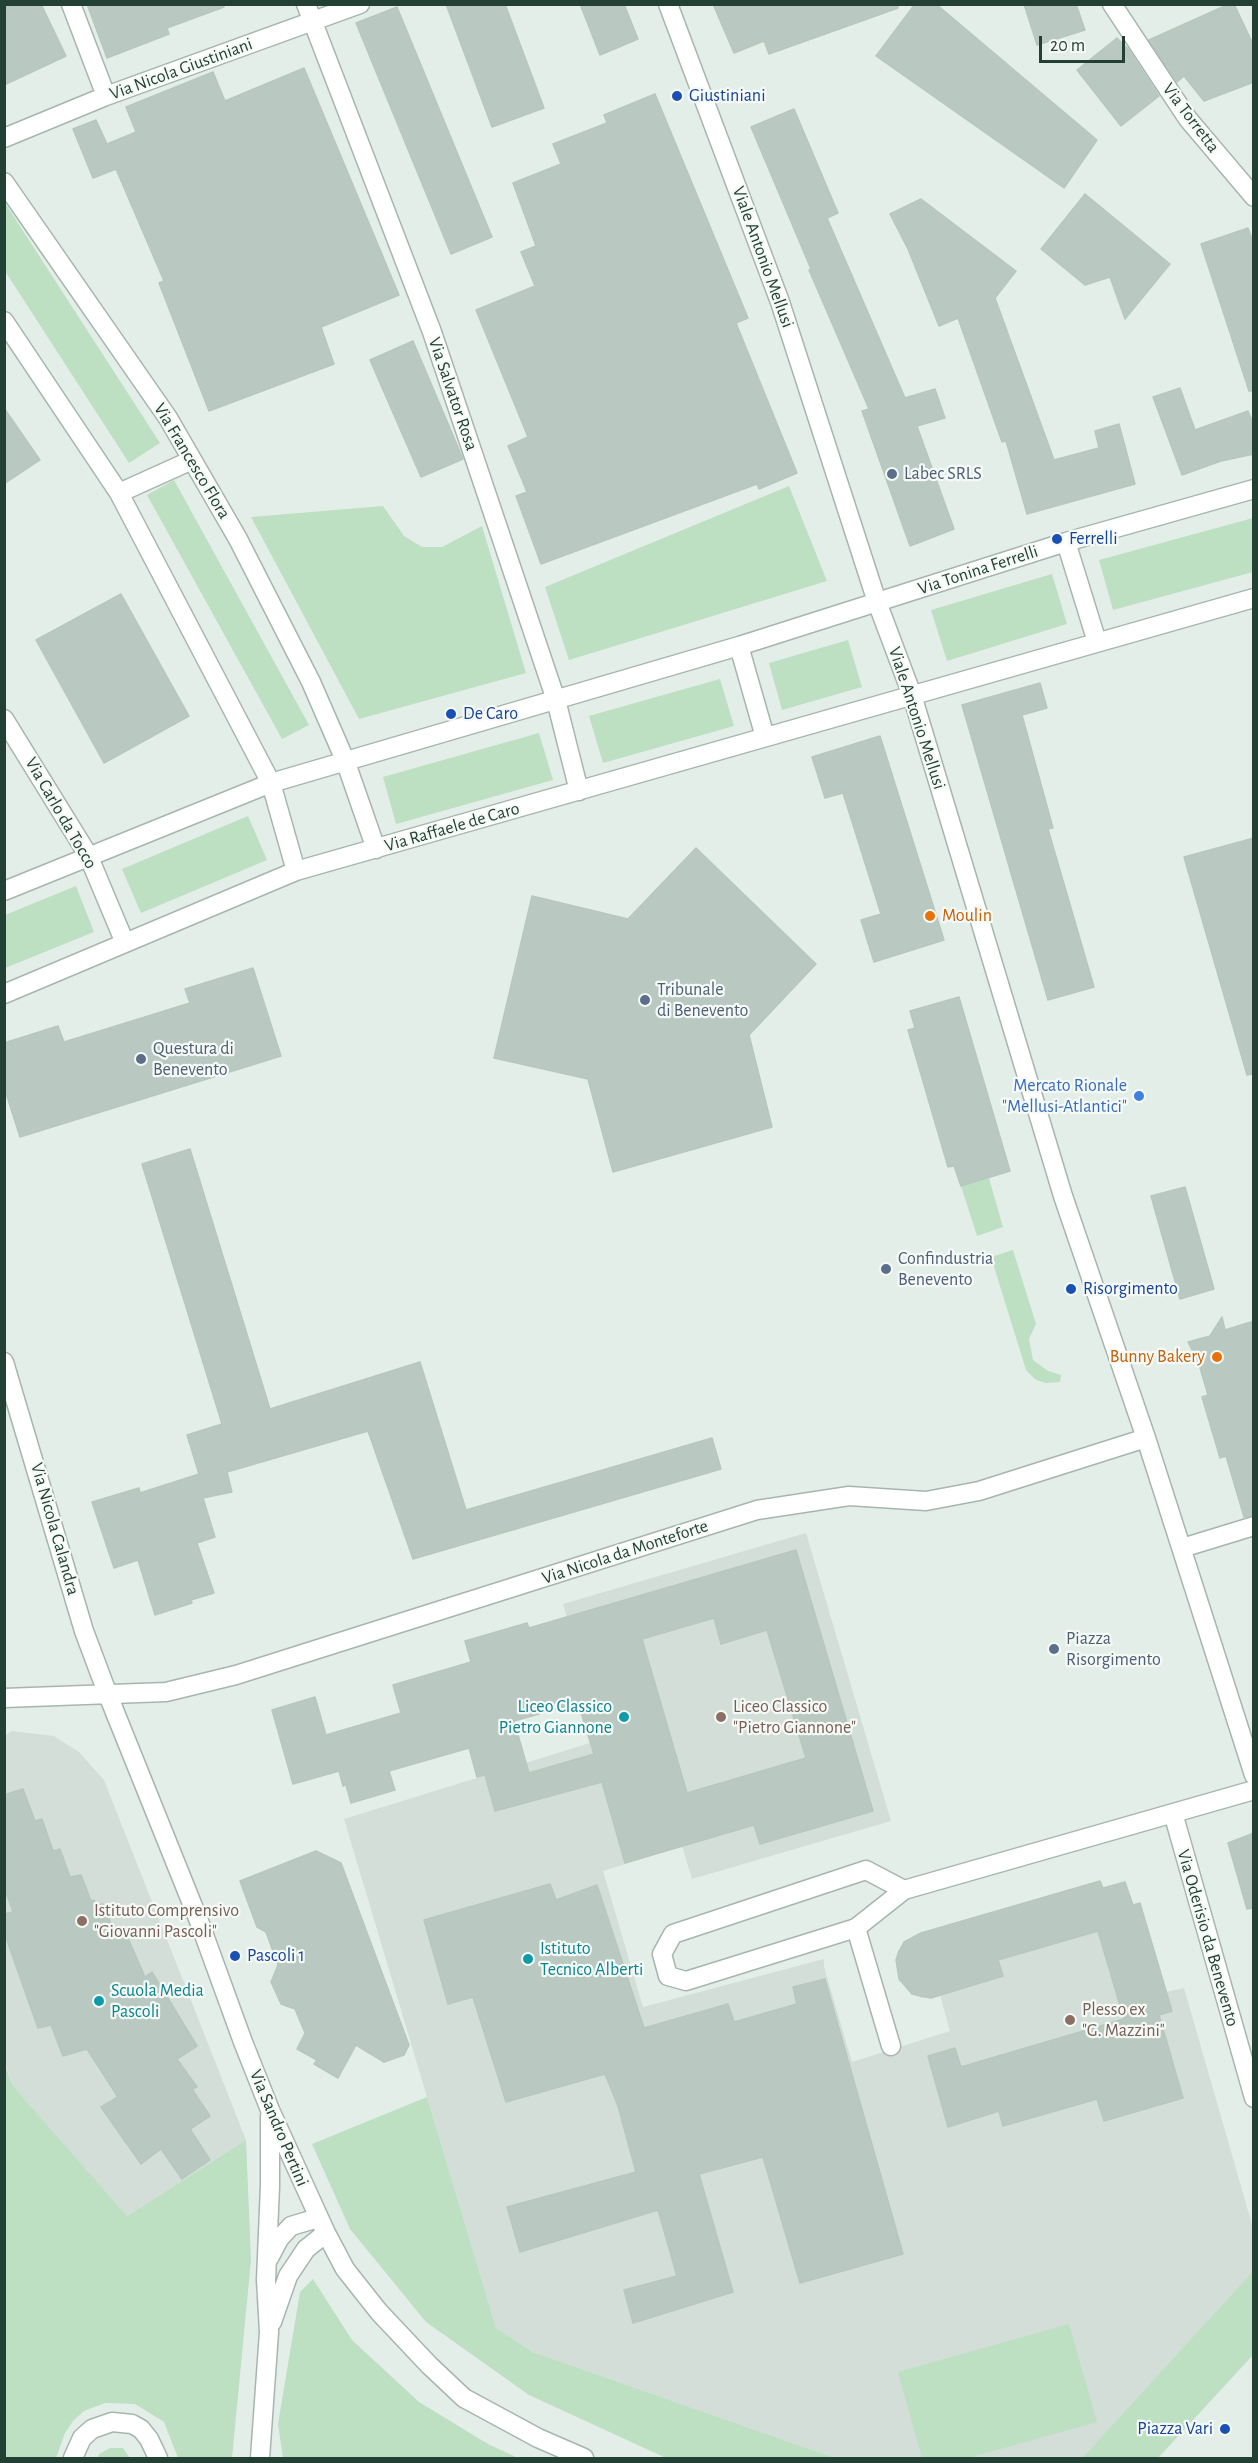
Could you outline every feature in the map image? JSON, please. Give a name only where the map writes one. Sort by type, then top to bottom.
[{"type":"street","points":[[72,4],[106,96]]},
{"type":"street","name":"Via Nicola Giustiniani","points":[[4,138],[310,13],[360,4]]},
{"type":"street","name":"Viale Antonio Mellusi","points":[[668,4],[780,302],[877,602],[912,695],[1063,1196],[1146,1438]]},
{"type":"street","name":"Via Torretta","points":[[1112,4],[1188,119],[1254,197]]},
{"type":"street","name":"Via Salvator Rosa","points":[[310,13],[432,332],[555,700],[579,791]]},
{"type":"street","name":"Via Francesco Flora","points":[[4,182],[168,418],[237,538],[306,672],[345,760],[376,849]]},
{"type":"street","points":[[4,321],[119,493],[270,783],[296,871]]},
{"type":"street","points":[[119,493],[192,460]]},
{"type":"street","name":"Via Tonina Ferrelli","points":[[877,602],[1066,542],[1254,489]]},
{"type":"street","points":[[1066,542],[1097,642]]},
{"type":"street","points":[[912,695],[1254,598]]},
{"type":"street","points":[[4,891],[270,783],[739,646],[877,602]]},
{"type":"street","points":[[739,646],[765,737]]},
{"type":"street","name":"Via Raffaele de Caro","points":[[4,994],[296,871],[877,707],[912,695]]},
{"type":"street","name":"Via Carlo da Tocco","points":[[4,719],[88,855],[125,943]]},
{"type":"street","name":"Via Nicola Calandra","points":[[4,1362],[84,1631],[108,1695]]},
{"type":"street","points":[[1146,1438],[1254,1775]]},
{"type":"street","name":"Via Nicola da Monteforte","points":[[4,1698],[166,1692],[236,1675],[758,1510],[849,1496],[926,1501],[968,1493],[1028,1477],[1146,1438]]},
{"type":"street","points":[[1182,1548],[1254,1526]]},
{"type":"street","name":"Via Sandro Pertini","points":[[108,1695],[199,1921],[270,2110],[322,2226],[345,2269],[380,2312],[429,2365],[464,2398],[538,2438],[584,2458]]},
{"type":"street","points":[[904,1890],[866,1870],[673,1934],[662,1954],[668,1976],[686,1981],[856,1928],[904,1890],[1254,1790]]},
{"type":"street","name":"Via Oderisio da Benevento","points":[[1173,1813],[1254,2098]]},
{"type":"street","points":[[856,1928],[891,2046]]},
{"type":"street","points":[[260,2458],[269,2332],[267,2262],[270,2110]]},
{"type":"street","points":[[267,2262],[279,2239],[291,2226],[322,2226]]},
{"type":"street","points":[[269,2332],[288,2276],[322,2226]]},
{"type":"street","points":[[73,2458],[82,2438],[92,2429],[112,2422],[132,2424],[141,2429],[149,2439],[158,2458]]},
{"type":"shaded area","points":[[806,1533],[891,1821],[692,1879],[682,1846],[603,1871],[643,2007],[824,1959],[824,1967],[852,2062],[950,2031],[940,1995],[921,1998],[912,1994],[899,1979],[896,1960],[899,1951],[912,1937],[1100,1881],[1103,1888],[1125,1882],[1132,1905],[1140,1903],[1166,1992],[1184,1988],[1253,2228],[1253,2271],[1082,2458],[835,2458],[533,2352],[496,2328],[344,1819],[590,1743],[575,1692],[588,1688],[563,1604]]},
{"type":"shaded area","name":"Istituto Comprensivo \"Giovanni Pascoli\"","points":[[12,1731],[54,1736],[79,1752],[104,1780],[246,2140],[127,2216],[13,2086],[5,2063],[4,1736]]},
{"type":"green space","points":[[5,203],[160,443],[129,463],[5,271]]},
{"type":"green space","points":[[174,480],[309,725],[282,739],[147,495]]},
{"type":"green space","points":[[789,486],[827,581],[569,660],[545,587]]},
{"type":"green space","points":[[383,506],[404,536],[422,547],[442,547],[482,526],[526,673],[359,719],[251,517]]},
{"type":"green space","points":[[1253,518],[1253,572],[1113,610],[1099,560]]},
{"type":"green space","points":[[1052,574],[1067,624],[947,661],[931,610]]},
{"type":"green space","points":[[848,640],[862,687],[782,710],[769,663]]},
{"type":"green space","points":[[720,679],[734,726],[603,763],[589,716]]},
{"type":"green space","points":[[539,733],[553,780],[396,824],[383,777]]},
{"type":"green space","points":[[248,816],[267,860],[141,913],[122,869]]},
{"type":"green space","points":[[76,886],[94,932],[5,968],[5,915]]},
{"type":"green space","points":[[989,1178],[1003,1227],[977,1236],[961,1186]]},
{"type":"green space","points":[[1013,1250],[1036,1324],[1029,1339],[1033,1360],[1048,1371],[1061,1375],[1060,1382],[1046,1383],[1036,1380],[1026,1370],[991,1257]]},
{"type":"green space","points":[[4,2063],[13,2086],[127,2216],[246,2140],[251,2260],[232,2458],[178,2458],[164,2422],[135,2404],[105,2403],[84,2411],[73,2421],[65,2433],[56,2458],[5,2458]]},
{"type":"green space","points":[[427,2097],[496,2328],[533,2352],[835,2458],[666,2458],[529,2395],[426,2322],[350,2229],[312,2144]]},
{"type":"green space","points":[[1253,2271],[1253,2355],[1158,2458],[1082,2458]]},
{"type":"green space","points":[[313,2279],[352,2340],[419,2402],[488,2444],[518,2458],[283,2458],[278,2424],[300,2292]]},
{"type":"green space","points":[[1069,2324],[1097,2422],[968,2458],[922,2458],[898,2372]]},
{"type":"green space","points":[[110,2448],[123,2448],[130,2458],[98,2458],[99,2454]]},
{"type":"building","points":[[4,4],[41,4],[66,56],[4,85]]},
{"type":"building","points":[[87,4],[223,4],[224,7],[167,28],[169,34],[107,58]]},
{"type":"building","points":[[446,4],[505,4],[544,108],[492,127]]},
{"type":"building","points":[[580,4],[624,4],[638,39],[600,55]]},
{"type":"building","points":[[713,4],[897,4],[898,8],[769,54],[764,41],[734,53]]},
{"type":"building","points":[[915,4],[936,4],[1097,140],[1064,188],[876,56]]},
{"type":"building","points":[[1024,4],[1076,4],[1085,30],[1037,45]]},
{"type":"building","points":[[1229,4],[1234,4],[1254,46],[1254,82],[1204,101],[1184,76],[1177,82],[1149,40]]},
{"type":"building","points":[[397,7],[492,237],[451,254],[356,23]]},
{"type":"building","points":[[1117,38],[1128,49],[1159,96],[1121,126],[1077,70]]},
{"type":"building","points":[[304,68],[399,295],[321,327],[334,364],[209,411],[159,283],[164,281],[116,169],[93,178],[73,129],[96,120],[107,144],[136,132],[126,107],[213,72],[225,101]]},
{"type":"building","points":[[655,94],[748,318],[736,323],[797,473],[759,489],[757,484],[541,564],[516,496],[527,492],[508,446],[528,437],[476,310],[535,286],[521,252],[536,246],[513,183],[561,164],[553,144],[607,123],[604,115]]},
{"type":"building","points":[[794,109],[838,213],[827,218],[905,398],[935,389],[945,418],[917,426],[954,529],[910,546],[862,411],[869,409],[751,127]]},
{"type":"building","points":[[1085,194],[1170,264],[1125,319],[1110,277],[1085,285],[1041,249]]},
{"type":"building","points":[[921,199],[1016,271],[995,298],[1054,460],[1099,448],[1095,431],[1119,424],[1135,484],[1027,514],[1006,441],[1002,442],[958,318],[939,326],[908,249],[890,214]]},
{"type":"building","points":[[1248,228],[1254,245],[1254,391],[1249,391],[1201,244]]},
{"type":"building","points":[[413,341],[463,459],[421,477],[370,360]]},
{"type":"building","points":[[1180,388],[1195,430],[1248,411],[1254,426],[1254,454],[1221,461],[1182,475],[1153,397]]},
{"type":"building","points":[[4,408],[40,460],[4,484]]},
{"type":"building","points":[[121,594],[189,716],[104,763],[36,640]]},
{"type":"building","points":[[1040,683],[1047,708],[1022,715],[1053,828],[1048,829],[1094,987],[1048,1000],[962,705]]},
{"type":"building","points":[[880,736],[944,940],[874,962],[861,920],[881,914],[843,793],[825,798],[812,757]]},
{"type":"building","points":[[1254,838],[1254,1074],[1247,1075],[1184,857]]},
{"type":"building","name":"Tribunale di Benevento","points":[[696,848],[816,964],[749,1035],[772,1127],[613,1172],[588,1079],[494,1058],[532,896],[628,919]]},
{"type":"building","name":"Questura di Benevento","points":[[253,968],[281,1056],[20,1137],[4,1087],[4,1043],[58,1026],[64,1042],[190,1003],[185,989]]},
{"type":"building","points":[[959,997],[1010,1171],[961,1186],[954,1166],[948,1167],[908,1030],[915,1028],[910,1011]]},
{"type":"building","points":[[190,1149],[270,1409],[420,1362],[466,1510],[712,1438],[721,1469],[413,1559],[368,1431],[227,1472],[232,1492],[203,1498],[215,1537],[197,1543],[214,1593],[155,1615],[138,1560],[114,1568],[92,1502],[139,1488],[140,1493],[199,1474],[187,1435],[222,1424],[142,1164]]},
{"type":"building","points":[[1185,1187],[1214,1289],[1180,1299],[1151,1196]]},
{"type":"building","points":[[1222,1317],[1225,1330],[1254,1321],[1254,1515],[1244,1517],[1226,1456],[1220,1458],[1202,1397],[1208,1395],[1198,1361],[1188,1342],[1210,1336]]},
{"type":"building","name":"Liceo Classico \"Pietro Giannone\"","points":[[796,1550],[873,1811],[760,1844],[754,1825],[625,1863],[602,1782],[495,1811],[485,1775],[477,1777],[469,1748],[389,1771],[395,1790],[351,1803],[339,1771],[293,1784],[272,1710],[315,1697],[326,1735],[401,1713],[393,1685],[471,1662],[465,1641],[527,1623],[529,1628]],"holes":[[[714,1618],[721,1644],[767,1630],[806,1758],[687,1793],[642,1639]],[[578,1703],[594,1754],[529,1773],[514,1721]]]},
{"type":"building","name":"Scuola Media Pascoli","points":[[23,1789],[35,1821],[42,1819],[53,1851],[60,1849],[70,1877],[81,1875],[91,1901],[94,1900],[97,1905],[103,1904],[113,1929],[123,1927],[145,1977],[152,1972],[197,2046],[177,2059],[197,2087],[192,2089],[210,2116],[190,2129],[210,2160],[182,2179],[161,2149],[141,2164],[101,2107],[118,2097],[87,2049],[63,2056],[51,2025],[38,2028],[4,1932],[4,1914],[13,1912],[4,1886],[4,1795]]},
{"type":"building","points":[[1254,1833],[1254,1908],[1247,1909],[1228,1843]]},
{"type":"building","points":[[316,1851],[341,1863],[409,2045],[404,2055],[384,2062],[356,2045],[338,2078],[314,2064],[317,2060],[297,2049],[305,2033],[295,2009],[281,2004],[271,1982],[278,1965],[266,1932],[257,1927],[240,1881]]},
{"type":"building","name":"Plesso ex \"G. Mazzini\"","points":[[1100,1881],[1103,1888],[1125,1882],[1133,1905],[1140,1903],[1172,2011],[1159,2015],[1183,2098],[1104,2121],[1097,2099],[1003,2126],[999,2111],[948,2127],[928,2056],[955,2048],[961,2067],[1124,2019],[1098,1931],[998,1960],[1003,1976],[931,1998],[912,1994],[899,1979],[896,1960],[904,1942],[921,1933]]},
{"type":"building","points":[[550,1884],[556,1900],[597,1885],[644,2028],[728,2004],[734,2022],[797,2004],[793,1987],[825,1979],[903,2254],[800,2283],[763,2157],[699,2174],[733,2292],[633,2323],[624,2290],[677,2276],[658,2210],[520,2252],[507,2207],[636,2172],[618,2106],[605,2074],[506,2102],[473,1997],[448,2004],[424,1920]]},
{"type":"place","name":"Giustiniani","points":[[677,96]]},
{"type":"place","name":"Labec SRLS","points":[[892,474]]},
{"type":"place","name":"Ferrelli","points":[[1057,539]]},
{"type":"place","name":"De Caro","points":[[451,714]]},
{"type":"place","name":"Moulin","points":[[930,916]]},
{"type":"place","name":"Tribunale di Benevento","points":[[645,1000]]},
{"type":"place","name":"Questura di Benevento","points":[[141,1059]]},
{"type":"place","name":"Mercato Rionale \"Mellusi-Atlantici\"","points":[[1139,1096]]},
{"type":"place","name":"Confindustria Benevento","points":[[886,1269]]},
{"type":"place","name":"Risorgimento","points":[[1071,1289]]},
{"type":"place","name":"Bunny Bakery","points":[[1217,1357]]},
{"type":"place","name":"Piazza Risorgimento","points":[[1054,1649]]},
{"type":"place","name":"Liceo Classico Pietro Giannone","points":[[624,1717]]},
{"type":"place","name":"Liceo Classico \"Pietro Giannone\"","points":[[721,1717]]},
{"type":"place","name":"Istituto Comprensivo \"Giovanni Pascoli\"","points":[[82,1921]]},
{"type":"place","name":"Pascoli 1","points":[[235,1956]]},
{"type":"place","name":"Istituto Tecnico Alberti","points":[[528,1959]]},
{"type":"place","name":"Scuola Media Pascoli","points":[[99,2001]]},
{"type":"place","name":"Plesso ex \"G. Mazzini\"","points":[[1070,2020]]},
{"type":"place","name":"Piazza Vari","points":[[1225,2429]]}]
